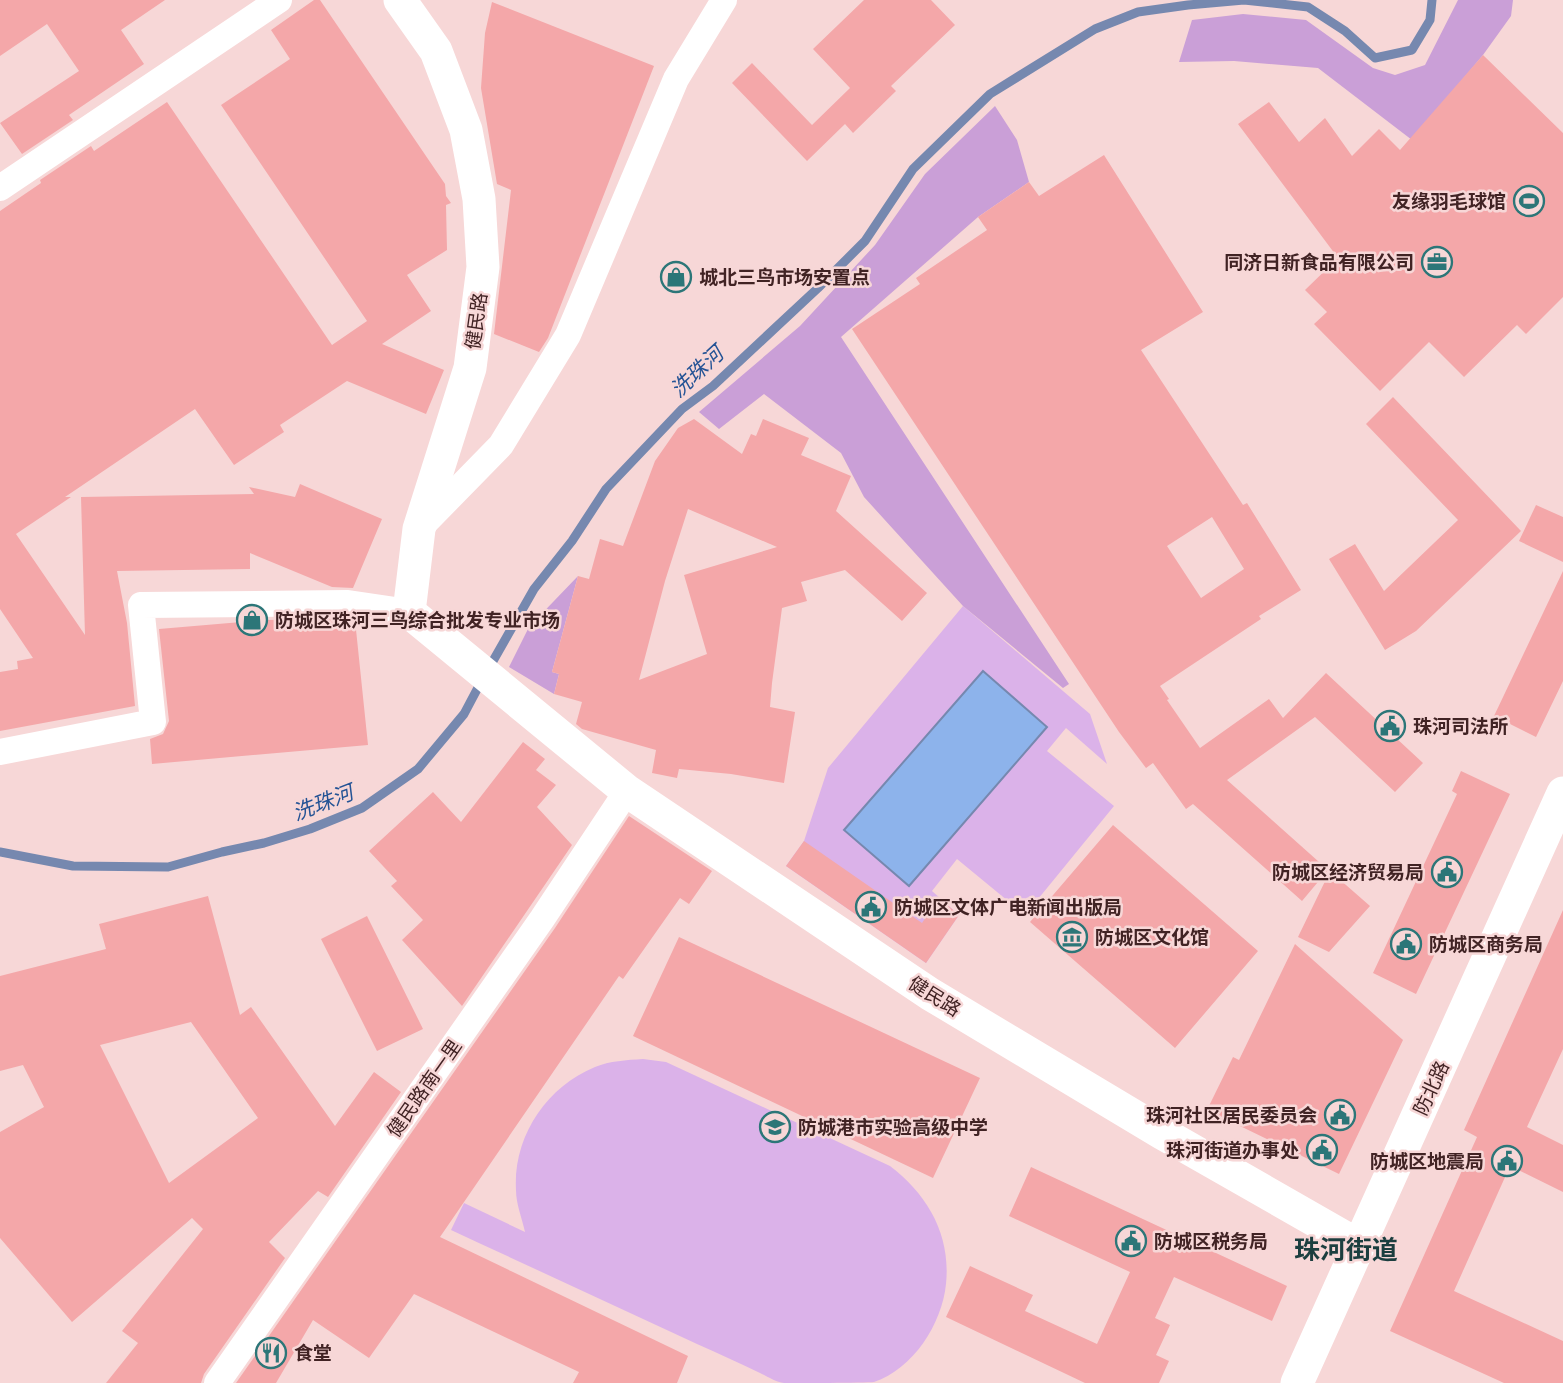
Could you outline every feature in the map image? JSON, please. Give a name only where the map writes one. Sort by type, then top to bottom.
[{"type":"street","points":[[0,188],[279,0]]},
{"type":"street","name":"健民路","points":[[400,0],[436,51],[466,130],[479,199],[483,267],[470,368],[419,529],[409,612],[627,791],[930,994],[1162,1133],[1358,1245]]},
{"type":"street","points":[[419,529],[501,445],[568,335],[676,79],[724,0]]},
{"type":"street","points":[[0,752],[153,722],[141,605],[348,603],[409,612]]},
{"type":"street","name":"健民路南一里","points":[[218,1383],[542,919],[627,791]]},
{"type":"street","name":"防北路","points":[[1297,1383],[1563,793]]},
{"type":"shaded area","points":[[1458,0],[1513,0],[1511,16],[1483,55],[1412,140],[1318,68],[1234,61],[1179,62],[1192,20],[1243,14],[1306,20],[1373,68],[1395,75],[1425,65]]},
{"type":"shaded area","points":[[995,106],[1017,140],[1029,182],[978,217],[841,337],[1069,684],[1063,688],[963,606],[864,497],[841,453],[764,394],[719,429],[699,412],[800,326],[875,245],[925,174]]},
{"type":"shaded area","points":[[578,576],[552,672],[559,674],[554,694],[509,667],[529,627]]},
{"type":"shaded area","points":[[963,606],[1090,714],[1107,764],[1066,728],[1047,751],[1114,806],[1025,915],[957,859],[932,891],[959,915],[926,963],[786,866],[804,841],[828,768]]},
{"type":"shaded area","points":[[643,1059],[666,1062],[890,1166],[904,1177],[926,1203],[945,1249],[946,1284],[939,1314],[932,1329],[913,1356],[901,1367],[874,1382],[784,1383],[451,1230],[464,1203],[525,1232],[517,1200],[517,1170],[520,1151],[536,1116],[562,1087],[577,1076],[606,1063]]},
{"type":"water","points":[[983,671],[1047,727],[909,886],[844,830]]},
{"type":"building","points":[[0,0],[165,0],[121,30],[144,64],[69,115],[73,120],[22,154],[0,123],[79,71],[47,24],[0,56]]},
{"type":"building","points":[[314,0],[320,0],[445,184],[446,196],[451,203],[446,205],[447,250],[407,275],[431,311],[382,344],[444,370],[426,414],[347,381],[280,425],[284,432],[234,465],[195,409],[65,497],[71,497],[16,534],[85,635],[81,497],[254,494],[249,487],[295,497],[300,484],[382,519],[353,588],[332,587],[250,553],[250,569],[117,571],[127,623],[135,706],[0,731],[0,672],[18,669],[17,661],[33,658],[0,609],[0,211],[91,146],[94,151],[167,102],[332,345],[367,321],[221,105],[290,59],[271,30]]},
{"type":"building","points":[[864,0],[931,0],[955,25],[891,86],[896,91],[853,133],[845,124],[807,161],[732,83],[752,63],[812,125],[850,88],[813,49]]},
{"type":"building","points":[[492,2],[654,66],[548,338],[539,352],[494,334],[511,190],[497,184],[481,88],[485,33]]},
{"type":"building","name":"同济日新食品有限公司","points":[[1483,55],[1563,133],[1563,297],[1526,334],[1517,325],[1464,377],[1429,342],[1380,391],[1314,324],[1327,312],[1305,290],[1338,258],[1238,124],[1269,102],[1299,142],[1325,118],[1352,156],[1379,129],[1400,150]]},
{"type":"building","points":[[1104,155],[1203,312],[1141,350],[1243,505],[1247,503],[1301,590],[1259,616],[1261,619],[1160,686],[1169,699],[1167,700],[1200,748],[1269,699],[1283,718],[1326,673],[1423,763],[1395,792],[1315,717],[1227,780],[1328,870],[1302,901],[1193,804],[1186,809],[1153,763],[1146,768],[1119,732],[852,329],[920,284],[916,278],[987,230],[978,217],[1029,182],[1039,196]],"holes":[[[1212,517],[1244,569],[1201,598],[1167,546]]]},
{"type":"building","points":[[1393,397],[1521,531],[1416,631],[1385,650],[1329,559],[1355,544],[1384,591],[1458,520],[1366,424]]},
{"type":"building","points":[[694,419],[742,454],[751,434],[756,436],[763,419],[809,438],[801,455],[851,476],[836,511],[927,593],[902,621],[845,570],[801,582],[807,601],[782,608],[772,683],[770,707],[795,712],[784,783],[679,769],[677,778],[652,773],[656,750],[582,729],[576,724],[582,702],[554,694],[559,674],[552,672],[578,576],[589,579],[600,539],[623,546],[655,461],[678,428]],"holes":[[[688,509],[777,547],[684,575],[707,654],[639,680],[665,581]]]},
{"type":"building","points":[[1536,505],[1563,517],[1563,562],[1519,541]]},
{"type":"building","points":[[1563,571],[1563,681],[1536,737],[1494,716]]},
{"type":"building","points":[[265,620],[355,620],[368,745],[152,764],[150,739],[163,734],[169,721],[159,629]]},
{"type":"building","points":[[523,742],[545,759],[536,770],[556,785],[537,807],[572,845],[462,1006],[402,940],[423,920],[391,886],[397,881],[369,851],[433,792],[461,822]]},
{"type":"building","points":[[1461,771],[1510,794],[1416,994],[1373,973],[1457,794],[1452,791]]},
{"type":"building","points":[[629,816],[712,871],[689,904],[680,898],[623,979],[619,976],[440,1237],[688,1356],[677,1383],[573,1383],[579,1372],[414,1294],[369,1358],[313,1320],[276,1383],[236,1383],[555,928]]},
{"type":"building","points":[[1113,825],[1258,951],[1175,1048],[1030,922]]},
{"type":"building","name":"防城区文体广电新闻出版局","points":[[804,841],[922,923],[939,898],[959,915],[926,963],[786,866]]},
{"type":"building","points":[[1330,871],[1370,906],[1329,952],[1298,937]]},
{"type":"building","points":[[208,896],[240,1015],[251,1007],[335,1126],[374,1072],[401,1092],[328,1197],[318,1191],[269,1242],[285,1258],[204,1374],[201,1383],[106,1383],[138,1343],[122,1331],[203,1229],[192,1218],[72,1322],[0,1238],[0,1132],[44,1107],[23,1065],[0,1071],[0,976],[106,949],[99,924]],"holes":[[[191,1022],[258,1118],[169,1183],[100,1045]]]},
{"type":"building","name":"防城区地震局","points":[[1563,910],[1563,1049],[1527,1127],[1563,1145],[1563,1192],[1510,1166],[1454,1291],[1563,1341],[1563,1383],[1504,1383],[1390,1331],[1477,1137],[1464,1130]]},
{"type":"building","points":[[367,916],[423,1029],[377,1051],[321,939]]},
{"type":"building","points":[[679,937],[980,1078],[933,1178],[633,1036]]},
{"type":"building","points":[[1295,944],[1403,1040],[1339,1174],[1207,1110],[1233,1057],[1239,1060]]},
{"type":"building","points":[[1031,1167],[1287,1286],[1272,1321],[1174,1277],[1155,1318],[1170,1325],[1156,1355],[1169,1361],[1159,1383],[1085,1383],[946,1317],[970,1266],[1033,1295],[1025,1311],[1097,1344],[1130,1272],[1009,1216]]},
{"type":"waterway","name":"洗珠河","points":[[489,668],[534,589],[572,541],[606,489],[682,409],[713,386],[865,241],[913,169],[990,94],[1095,29],[1138,12],[1244,0],[1308,7],[1345,31],[1375,58],[1412,50],[1430,20],[1432,0]]},
{"type":"waterway","name":"洗珠河","points":[[0,852],[73,866],[168,867],[310,829],[362,808],[418,769],[464,714],[482,680]]},
{"type":"place","name":"友缘羽毛球馆","points":[[1529,201]]},
{"type":"place","name":"同济日新食品有限公司","points":[[1437,262]]},
{"type":"place","name":"城北三鸟市场安置点","points":[[676,277]]},
{"type":"place","name":"防城区珠河三鸟综合批发专业市场","points":[[252,620]]},
{"type":"place","name":"珠河司法所","points":[[1390,726]]},
{"type":"place","name":"防城区经济贸易局","points":[[1447,872]]},
{"type":"place","name":"防城区文体广电新闻出版局","points":[[871,907]]},
{"type":"place","name":"防城区文化馆","points":[[1072,937]]},
{"type":"place","name":"防城区商务局","points":[[1406,944]]},
{"type":"place","name":"珠河社区居民委员会","points":[[1340,1115]]},
{"type":"place","name":"防城港市实验高级中学","points":[[775,1127]]},
{"type":"place","name":"珠河街道办事处","points":[[1322,1150]]},
{"type":"place","name":"防城区地震局","points":[[1507,1161]]},
{"type":"place","name":"防城区税务局","points":[[1131,1241]]},
{"type":"place","name":"食堂","points":[[271,1353]]},
{"type":"district","name":"珠河街道","points":[[1346,1250]]}]
